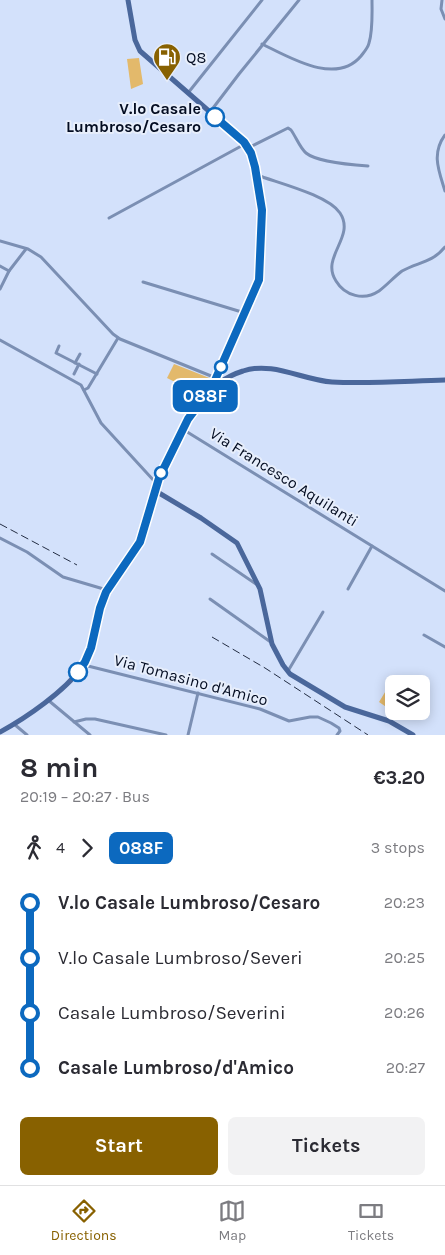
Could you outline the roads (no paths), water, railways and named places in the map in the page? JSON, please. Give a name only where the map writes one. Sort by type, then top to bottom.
[{"type":"street","points":[[0,732],[48,700],[66,685],[84,665],[91,648],[107,590],[140,542],[156,484],[183,429],[212,387],[257,286],[261,264],[262,210],[257,175],[247,146],[149,61],[137,47],[134,40],[128,0]]},
{"type":"street","points":[[188,93],[262,0]]},
{"type":"street","points":[[210,112],[262,44],[299,0]]},
{"type":"street","points":[[262,44],[307,65],[323,68],[348,67],[356,62],[368,46],[372,0]]},
{"type":"street","points":[[442,0],[441,10],[445,19]]},
{"type":"street","points":[[109,218],[247,146],[288,128],[304,151],[310,156],[340,163],[368,166]]},
{"type":"street","points":[[445,135],[438,147],[437,159],[438,170],[445,191]]},
{"type":"street","points":[[257,175],[323,199],[339,211],[344,222],[344,230],[333,258],[331,269],[337,283],[353,295],[375,294],[400,272],[431,260],[445,247]]},
{"type":"street","points":[[0,241],[26,249],[45,261],[118,338],[216,378]]},
{"type":"street","points":[[0,289],[9,271],[26,249]]},
{"type":"street","points":[[0,266],[9,271]]},
{"type":"street","points":[[143,282],[246,313]]},
{"type":"street","points":[[84,390],[88,388],[118,338]]},
{"type":"street","points":[[0,340],[74,381],[84,390],[101,423],[156,484]]},
{"type":"street","points":[[59,346],[56,353],[97,374]]},
{"type":"street","points":[[74,374],[80,354]]},
{"type":"street","points":[[212,387],[240,372],[255,369],[281,371],[331,382],[445,380]]},
{"type":"street","name":"Via Francesco Aquilanti","points":[[183,429],[445,591]]},
{"type":"street","points":[[154,490],[234,539],[259,586],[264,601],[272,644],[288,672],[294,678],[345,707],[391,722],[413,735]]},
{"type":"street","points":[[0,538],[28,552],[63,577],[107,590]]},
{"type":"street","points":[[348,589],[372,546]]},
{"type":"street","points":[[212,554],[259,586]]},
{"type":"street","points":[[210,599],[272,644]]},
{"type":"street","points":[[288,672],[323,612]]},
{"type":"street","points":[[424,635],[445,647]]},
{"type":"street","name":"Via Tomasino d'Amico","points":[[84,665],[262,709],[288,721],[310,717],[321,718],[339,728],[340,730],[337,735]]},
{"type":"street","points":[[188,735],[198,693]]},
{"type":"street","points":[[48,700],[90,735]]},
{"type":"street","points":[[74,722],[94,719],[166,735]]},
{"type":"street","points":[[14,724],[27,735]]},
{"type":"railway","points":[[0,524],[77,565]]},
{"type":"railway","points":[[212,637],[265,668],[368,735]]},
{"type":"place","name":"Q8","points":[[167,81]]},
{"type":"place","name":"V.lo Casale Lumbroso/Cesaro","points":[[215,117]]}]
